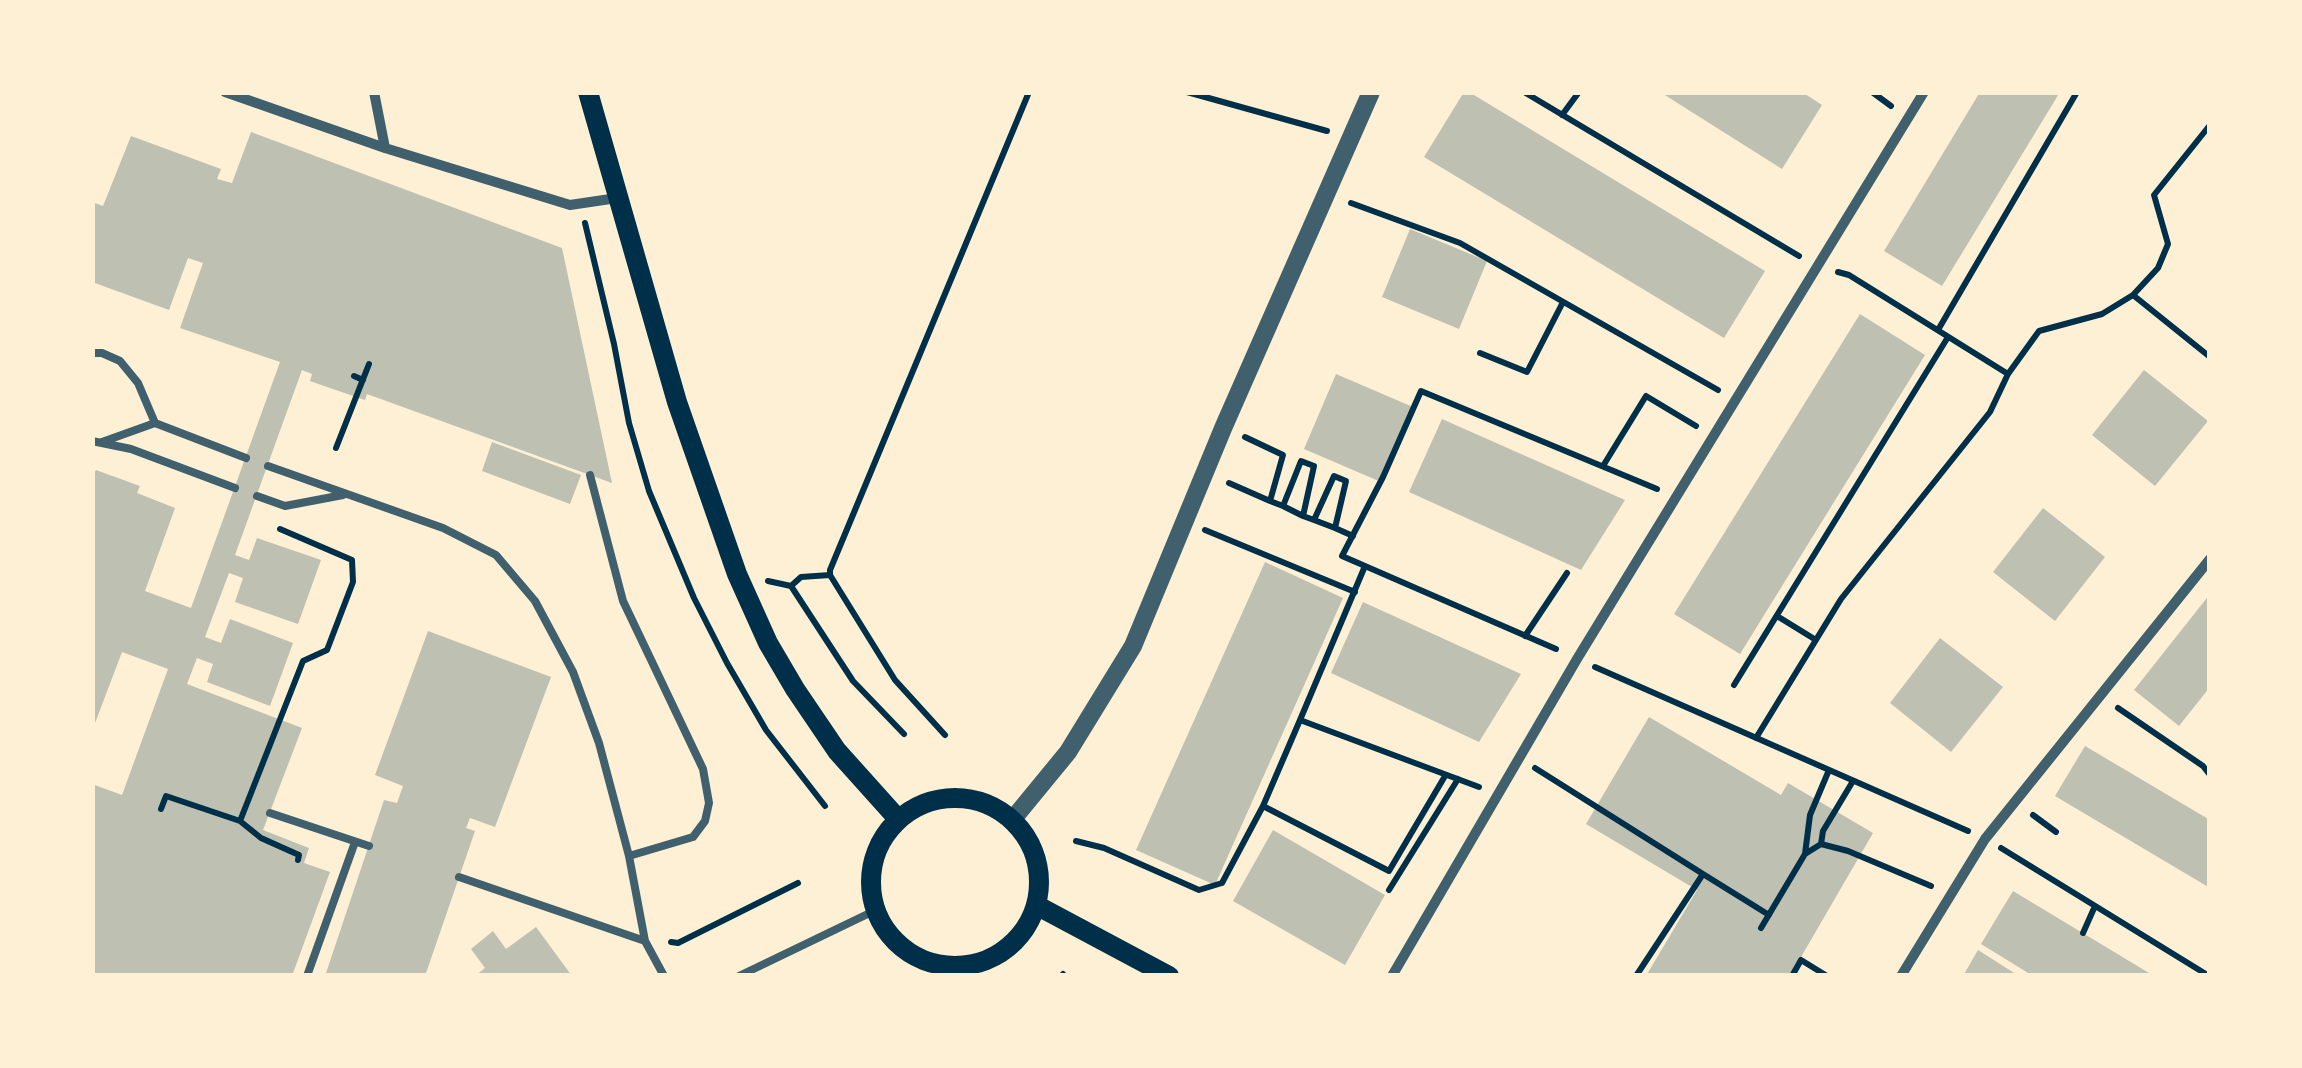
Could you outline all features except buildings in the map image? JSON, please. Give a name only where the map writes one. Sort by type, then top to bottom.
[{"type":"main road","points":[[588,92],[677,402],[737,574],[795,689],[837,751],[898,820]]},
{"type":"main road","points":[[942,798],[966,798],[990,805],[1014,820],[1030,842],[1039,873],[1036,904],[1028,924],[1007,948],[979,963],[937,964],[917,957],[886,929],[876,910],[871,886],[873,861],[883,838],[898,820],[919,806],[942,798]]},
{"type":"main road","points":[[1036,904],[1168,976]]},
{"type":"street","points":[[225,92],[385,148],[570,204],[616,198]]},
{"type":"street","points":[[374,92],[385,148]]},
{"type":"street","points":[[1014,820],[1068,752],[1133,646],[1224,426],[1371,92]]},
{"type":"street","points":[[1392,976],[1578,659],[1924,92]]},
{"type":"street","points":[[1901,976],[1985,839],[2210,558]]},
{"type":"lane","points":[[92,353],[120,361],[138,383],[155,423]]},
{"type":"lane","points":[[97,442],[155,423],[246,458]]},
{"type":"lane","points":[[97,442],[131,449],[236,488]]},
{"type":"lane","points":[[268,466],[443,528],[496,555],[535,600],[574,672],[599,743],[630,856],[645,941],[664,976]]},
{"type":"lane","points":[[590,474],[623,601],[703,769],[708,803],[705,821],[694,837],[630,856]]},
{"type":"lane","points":[[257,496],[285,506],[348,494]]},
{"type":"lane","points":[[270,812],[369,846]]},
{"type":"lane","points":[[307,976],[355,842]]},
{"type":"lane","points":[[459,877],[645,941]]},
{"type":"lane","points":[[739,976],[876,910]]},
{"type":"path","points":[[945,736],[895,680],[830,575],[833,559],[1029,92]]},
{"type":"path","points":[[1187,92],[1352,138]]},
{"type":"path","points":[[1524,92],[1818,266],[1849,274],[2008,374]]},
{"type":"path","points":[[1562,115],[1579,92]]},
{"type":"path","points":[[1938,330],[2077,92]]},
{"type":"path","points":[[1756,738],[1841,599],[1990,412],[2008,374],[2038,331],[2102,314],[2133,295],[2158,268],[2168,244],[2154,195],[2210,125]]},
{"type":"path","points":[[582,203],[588,249],[614,344],[628,423],[649,491],[694,598],[727,663],[766,730],[824,806]]},
{"type":"path","points":[[1365,208],[1460,243],[1693,377]]},
{"type":"path","points":[[2133,295],[2210,357]]},
{"type":"path","points":[[1480,352],[1528,372],[1563,302]]},
{"type":"path","points":[[1734,685],[1948,336]]},
{"type":"path","points":[[336,448],[369,364]]},
{"type":"path","points":[[354,376],[363,380]]},
{"type":"path","points":[[1677,497],[1422,391],[1342,556],[1985,839],[2209,976]]},
{"type":"path","points":[[1604,466],[1646,396],[1714,437]]},
{"type":"path","points":[[1224,426],[1283,454],[1270,500]]},
{"type":"path","points":[[1282,506],[1301,461],[1314,466],[1303,516]]},
{"type":"path","points":[[1314,520],[1334,476],[1346,480],[1334,528]]},
{"type":"path","points":[[1260,497],[1353,536]]},
{"type":"path","points":[[240,821],[304,661],[327,650],[353,582],[352,560],[267,524]]},
{"type":"path","points":[[1233,542],[1355,592]]},
{"type":"path","points":[[1076,842],[1104,848],[1198,890],[1222,884],[1263,806],[1365,566]]},
{"type":"path","points":[[1525,636],[1567,572]]},
{"type":"path","points":[[737,574],[790,586],[853,681],[904,734]]},
{"type":"path","points":[[790,586],[802,577],[830,575]]},
{"type":"path","points":[[1777,616],[1816,640]]},
{"type":"path","points":[[2130,716],[2204,766],[2210,775]]},
{"type":"path","points":[[1300,720],[1498,794]]},
{"type":"path","points":[[1520,758],[1769,915]]},
{"type":"path","points":[[1762,928],[1805,854],[1810,815],[1830,770]]},
{"type":"path","points":[[1263,806],[1389,871],[1445,776]]},
{"type":"path","points":[[1389,890],[1458,779]]},
{"type":"path","points":[[1821,844],[1823,832],[1853,781]]},
{"type":"path","points":[[161,809],[166,796],[240,821],[261,838],[300,855],[298,860]]},
{"type":"path","points":[[2035,816],[2056,832]]},
{"type":"path","points":[[1805,854],[1821,844],[1951,894]]},
{"type":"path","points":[[1636,976],[1703,874]]},
{"type":"path","points":[[645,941],[678,942],[798,884]]},
{"type":"path","points":[[2083,933],[2096,906]]},
{"type":"path","points":[[1792,976],[1801,960],[1827,976]]}]
